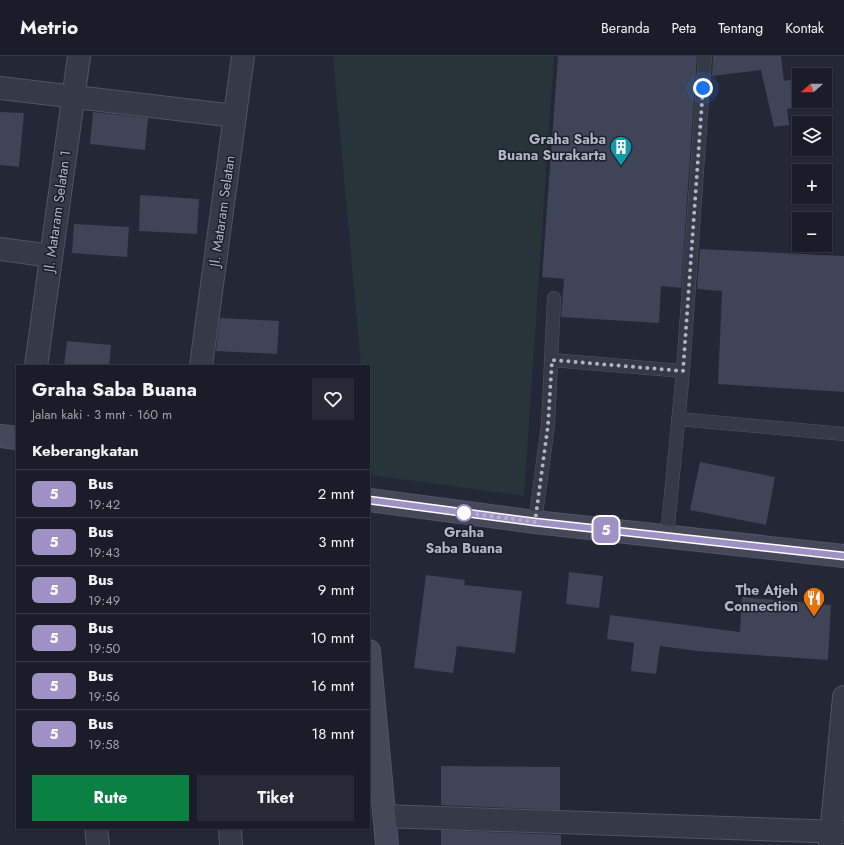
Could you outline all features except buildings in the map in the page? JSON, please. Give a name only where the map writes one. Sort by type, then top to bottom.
[{"type":"main road","points":[[0,436],[16,438]]},
{"type":"main road","points":[[370,500],[535,522],[844,556]]},
{"type":"main road","points":[[370,662],[387,845]]},
{"type":"street","name":"Jl. Mataram Selatan 1","points":[[36,365],[79,56]]},
{"type":"street","name":"Jl. Mataram Selatan","points":[[201,365],[243,56]]},
{"type":"street","points":[[0,88],[235,116]]},
{"type":"street","points":[[0,249],[51,256]]},
{"type":"street","points":[[384,816],[835,836],[844,697]]},
{"type":"street","points":[[96,829],[98,845]]},
{"type":"street","points":[[230,829],[231,845]]},
{"type":"lane","points":[[667,536],[683,371],[705,56]]},
{"type":"lane","points":[[535,522],[548,425],[554,298]]},
{"type":"lane","points":[[552,360],[683,371]]},
{"type":"lane","points":[[678,418],[844,434]]},
{"type":"shaded area","points":[[333,56],[554,56],[524,496],[371,475],[370,365],[361,365]]},
{"type":"bus line","name":"5","points":[[370,500],[535,522],[844,556]]},
{"type":"place","name":"Graha Saba Buana Surakarta","points":[[621,166]]},
{"type":"place","name":"Graha Saba Buana","points":[[464,513]]},
{"type":"place","name":"The Atjeh Connection","points":[[814,618]]},
{"type":"route","points":[[464,513],[460,512],[535,522],[548,425],[552,360],[683,371],[703,88]]}]
